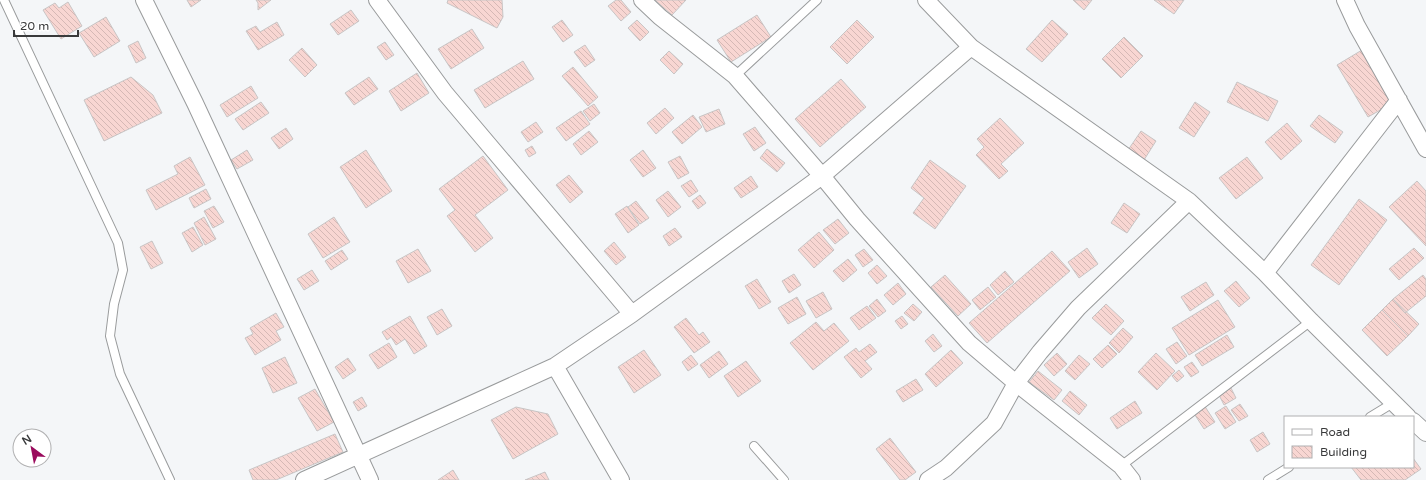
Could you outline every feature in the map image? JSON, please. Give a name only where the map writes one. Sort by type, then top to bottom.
[{"type":"street","points":[[144,0],[195,103],[370,480]]},
{"type":"street","points":[[377,0],[445,93],[632,314]]},
{"type":"street","points":[[642,0],[660,17],[734,76],[822,176],[862,225],[969,343],[1121,466],[1132,480]]},
{"type":"street","points":[[926,0],[971,47],[1189,201],[1265,273],[1407,416]]},
{"type":"street","points":[[1345,0],[1357,26],[1426,149]]},
{"type":"street","points":[[304,480],[555,366],[632,314],[822,176],[971,47]]},
{"type":"street","points":[[1265,273],[1398,100]]},
{"type":"street","points":[[928,480],[946,468],[994,423],[1016,382],[1078,308],[1189,201]]},
{"type":"street","points":[[555,366],[621,480]]},
{"type":"street","points":[[1414,422],[1426,433]]},
{"type":"lane","points":[[4,0],[118,243],[123,270],[114,304],[110,336],[120,374],[170,480]]},
{"type":"lane","points":[[734,76],[817,0]]},
{"type":"lane","points":[[1121,466],[1311,321]]},
{"type":"lane","points":[[1372,416],[1393,403]]},
{"type":"lane","points":[[754,446],[784,480]]},
{"type":"lane","points":[[1268,480],[1287,468]]},
{"type":"building","points":[[187,0],[201,0],[191,7]]},
{"type":"building","points":[[256,0],[271,0],[258,10],[258,3]]},
{"type":"building","points":[[448,0],[502,0],[503,17],[497,28],[447,3]]},
{"type":"building","points":[[616,0],[621,0],[631,12],[621,21],[608,6]]},
{"type":"building","points":[[655,0],[686,0],[672,15]]},
{"type":"building","points":[[1073,0],[1092,0],[1084,10]]},
{"type":"building","points":[[1154,0],[1184,0],[1174,14]]},
{"type":"building","points":[[68,2],[82,26],[61,39],[43,10],[55,3],[59,8]]},
{"type":"building","points":[[351,10],[359,21],[338,35],[330,24]]},
{"type":"building","points":[[757,15],[771,37],[731,62],[717,40]]},
{"type":"building","points":[[106,17],[120,41],[94,57],[79,33]]},
{"type":"building","points":[[562,20],[573,35],[563,42],[552,27]]},
{"type":"building","points":[[637,20],[649,32],[640,41],[628,28]]},
{"type":"building","points":[[857,20],[874,37],[847,64],[830,47]]},
{"type":"building","points":[[1052,20],[1068,34],[1042,62],[1026,49]]},
{"type":"building","points":[[277,22],[284,35],[258,50],[246,31],[256,26],[260,32]]},
{"type":"building","points":[[472,29],[484,48],[451,69],[438,49]]},
{"type":"building","points":[[1124,37],[1143,56],[1121,78],[1102,59]]},
{"type":"building","points":[[138,41],[146,58],[136,63],[128,46]]},
{"type":"building","points":[[385,42],[394,55],[386,60],[377,47]]},
{"type":"building","points":[[585,45],[595,60],[585,67],[574,52]]},
{"type":"building","points":[[1367,47],[1398,100],[1368,117],[1337,65]]},
{"type":"building","points":[[302,48],[317,65],[305,77],[289,60]]},
{"type":"building","points":[[669,51],[683,64],[674,74],[660,60]]},
{"type":"building","points":[[523,61],[534,79],[485,108],[474,90]]},
{"type":"building","points":[[573,67],[598,97],[588,106],[562,76]]},
{"type":"building","points":[[417,73],[429,93],[401,111],[389,91]]},
{"type":"building","points":[[131,77],[153,95],[162,113],[104,141],[84,100]]},
{"type":"building","points":[[369,77],[378,89],[354,105],[345,93]]},
{"type":"building","points":[[841,79],[866,107],[820,147],[795,119]]},
{"type":"building","points":[[1237,82],[1278,101],[1268,121],[1227,102]]},
{"type":"building","points":[[251,86],[258,98],[227,117],[220,105]]},
{"type":"building","points":[[261,102],[269,113],[243,130],[235,119]]},
{"type":"building","points":[[1195,102],[1210,112],[1194,137],[1179,128]]},
{"type":"building","points":[[594,104],[600,113],[590,121],[583,111]]},
{"type":"building","points":[[665,108],[674,118],[656,134],[647,123]]},
{"type":"building","points":[[719,109],[725,124],[706,132],[699,117]]},
{"type":"building","points":[[581,111],[590,124],[566,141],[556,128]]},
{"type":"building","points":[[693,115],[702,127],[682,144],[672,132]]},
{"type":"building","points":[[1319,115],[1343,132],[1335,143],[1310,126]]},
{"type":"building","points":[[1000,118],[1024,143],[1001,164],[1008,171],[999,179],[976,155],[984,147],[977,139]]},
{"type":"building","points":[[536,122],[543,132],[528,142],[521,132]]},
{"type":"building","points":[[1287,123],[1302,141],[1281,160],[1265,142]]},
{"type":"building","points":[[755,127],[766,143],[754,151],[743,134]]},
{"type":"building","points":[[286,128],[293,139],[279,149],[271,138]]},
{"type":"building","points":[[589,131],[598,142],[581,155],[573,144]]},
{"type":"building","points":[[1141,131],[1156,141],[1144,160],[1128,150]]},
{"type":"building","points":[[532,146],[536,153],[529,157],[525,150]]},
{"type":"building","points":[[767,149],[785,163],[777,172],[760,158]]},
{"type":"building","points":[[247,150],[253,160],[237,169],[231,160]]},
{"type":"building","points":[[366,150],[392,191],[366,208],[340,167]]},
{"type":"building","points":[[643,150],[656,168],[643,177],[630,160]]},
{"type":"building","points":[[483,156],[508,190],[475,215],[493,238],[475,252],[447,216],[455,210],[439,189]]},
{"type":"building","points":[[680,156],[689,173],[678,179],[668,162]]},
{"type":"building","points":[[190,157],[205,185],[156,210],[146,190],[178,174],[174,166]]},
{"type":"building","points":[[1247,157],[1263,178],[1236,199],[1219,178]]},
{"type":"building","points":[[930,160],[966,186],[935,229],[913,213],[924,198],[911,188]]},
{"type":"building","points":[[569,175],[583,192],[570,203],[556,185]]},
{"type":"building","points":[[751,176],[758,187],[741,198],[734,188]]},
{"type":"building","points":[[691,180],[698,191],[689,197],[681,186]]},
{"type":"building","points":[[1417,181],[1426,191],[1426,246],[1389,207]]},
{"type":"building","points":[[206,189],[211,199],[194,208],[189,198]]},
{"type":"building","points":[[668,191],[681,207],[668,217],[656,200]]},
{"type":"building","points":[[700,195],[706,203],[698,209],[692,201]]},
{"type":"building","points":[[1359,199],[1387,220],[1339,285],[1311,265]]},
{"type":"building","points":[[636,201],[649,218],[640,224],[628,207]]},
{"type":"building","points":[[1124,203],[1140,214],[1127,233],[1111,223]]},
{"type":"building","points":[[214,206],[224,222],[213,228],[204,211]]},
{"type":"building","points":[[627,206],[639,225],[628,233],[615,214]]},
{"type":"building","points":[[204,217],[216,239],[205,245],[194,223]]},
{"type":"building","points":[[334,217],[350,242],[323,258],[308,234]]},
{"type":"building","points":[[838,219],[849,233],[835,244],[823,230]]},
{"type":"building","points":[[193,227],[203,245],[192,252],[182,233]]},
{"type":"building","points":[[675,228],[682,237],[669,246],[663,236]]},
{"type":"building","points":[[819,232],[834,250],[814,268],[798,250]]},
{"type":"building","points":[[152,241],[163,263],[151,269],[140,247]]},
{"type":"building","points":[[614,242],[626,257],[616,265],[604,251]]},
{"type":"building","points":[[1087,248],[1098,264],[1079,278],[1068,262]]},
{"type":"building","points":[[1414,248],[1424,258],[1399,280],[1389,269]]},
{"type":"building","points":[[418,249],[431,271],[408,283],[396,261]]},
{"type":"building","points":[[864,249],[873,260],[863,267],[855,255]]},
{"type":"building","points":[[342,250],[348,259],[331,270],[325,261]]},
{"type":"building","points":[[1052,251],[1070,271],[987,343],[969,323]]},
{"type":"building","points":[[848,259],[857,270],[843,282],[833,271]]},
{"type":"building","points":[[877,265],[887,276],[877,284],[868,273]]},
{"type":"building","points":[[312,270],[319,281],[304,290],[297,279]]},
{"type":"building","points":[[1005,271],[1014,282],[998,295],[990,285]]},
{"type":"building","points":[[794,274],[801,285],[789,293],[782,281]]},
{"type":"building","points":[[945,275],[971,304],[958,316],[931,287]]},
{"type":"building","points":[[1423,275],[1426,279],[1426,296],[1405,313],[1393,299]]},
{"type":"building","points":[[757,279],[771,302],[759,309],[745,286]]},
{"type":"building","points":[[1236,281],[1250,298],[1239,307],[1224,291]]},
{"type":"building","points":[[1206,282],[1214,295],[1190,311],[1181,297]]},
{"type":"building","points":[[898,283],[906,294],[893,305],[884,295]]},
{"type":"building","points":[[988,287],[996,297],[980,310],[972,300]]},
{"type":"building","points":[[823,292],[832,309],[816,318],[806,301]]},
{"type":"building","points":[[797,297],[806,314],[788,324],[778,308]]},
{"type":"building","points":[[877,299],[886,311],[878,317],[869,306]]},
{"type":"building","points":[[1393,299],[1419,324],[1408,336],[1382,310]]},
{"type":"building","points":[[1218,300],[1235,327],[1189,355],[1172,328]]},
{"type":"building","points":[[913,304],[922,312],[914,321],[904,313]]},
{"type":"building","points":[[1106,304],[1124,321],[1111,335],[1092,318]]},
{"type":"building","points":[[867,306],[876,318],[859,330],[850,318]]},
{"type":"building","points":[[442,309],[452,326],[437,335],[427,317]]},
{"type":"building","points":[[1382,310],[1408,336],[1387,356],[1362,330]]},
{"type":"building","points":[[276,313],[284,327],[276,331],[281,340],[255,355],[245,338],[253,334],[250,328]]},
{"type":"building","points":[[410,316],[427,346],[414,354],[405,339],[396,345],[391,337],[387,340],[382,332]]},
{"type":"building","points":[[902,316],[908,324],[901,329],[895,321]]},
{"type":"building","points":[[686,318],[699,335],[703,332],[710,342],[694,353],[674,327]]},
{"type":"building","points":[[816,322],[824,331],[834,323],[849,341],[813,370],[790,343]]},
{"type":"building","points":[[1123,328],[1133,337],[1119,353],[1109,343]]},
{"type":"building","points":[[933,334],[942,346],[934,352],[925,341]]},
{"type":"building","points":[[1227,335],[1234,347],[1202,366],[1195,355]]},
{"type":"building","points":[[1177,342],[1187,356],[1176,364],[1166,349]]},
{"type":"building","points":[[389,343],[397,357],[378,369],[369,355]]},
{"type":"building","points":[[870,344],[877,352],[865,361],[872,369],[861,378],[844,357],[856,348],[859,352]]},
{"type":"building","points":[[1108,345],[1117,354],[1102,368],[1093,359]]},
{"type":"building","points":[[644,350],[661,375],[634,393],[618,367]]},
{"type":"building","points":[[951,350],[963,363],[936,387],[925,374]]},
{"type":"building","points":[[719,351],[728,364],[709,378],[700,365]]},
{"type":"building","points":[[1057,353],[1067,364],[1054,376],[1044,365]]},
{"type":"building","points":[[1156,353],[1175,371],[1157,390],[1138,372]]},
{"type":"building","points":[[691,355],[698,364],[688,371],[682,362]]},
{"type":"building","points":[[1079,355],[1090,364],[1075,380],[1065,371]]},
{"type":"building","points":[[285,357],[297,383],[273,393],[262,368]]},
{"type":"building","points":[[348,358],[356,370],[343,379],[335,367]]},
{"type":"building","points":[[746,361],[761,381],[738,397],[724,376]]},
{"type":"building","points":[[1192,362],[1199,372],[1191,377],[1184,367]]},
{"type":"building","points":[[1179,370],[1184,376],[1177,382],[1172,376]]},
{"type":"building","points":[[1038,371],[1062,390],[1054,400],[1029,382]]},
{"type":"building","points":[[916,379],[923,390],[903,402],[896,391]]},
{"type":"building","points":[[1231,388],[1236,398],[1224,405],[1219,395]]},
{"type":"building","points":[[315,389],[334,422],[317,431],[298,398]]},
{"type":"building","points":[[1070,391],[1087,405],[1079,415],[1062,401]]},
{"type":"building","points":[[362,397],[367,406],[358,411],[353,402]]},
{"type":"building","points":[[1135,401],[1142,413],[1117,429],[1110,418]]},
{"type":"building","points":[[1240,404],[1248,416],[1239,421],[1231,410]]},
{"type":"building","points":[[1204,405],[1215,422],[1204,429],[1193,412]]},
{"type":"building","points":[[1226,406],[1236,422],[1225,429],[1215,413]]},
{"type":"building","points":[[516,407],[548,414],[558,434],[513,459],[491,420]]},
{"type":"building","points":[[1263,432],[1270,444],[1257,452],[1250,440]]},
{"type":"building","points":[[335,434],[343,452],[276,480],[253,480],[249,470]]},
{"type":"building","points":[[890,438],[916,472],[905,480],[900,480],[876,449]]},
{"type":"building","points":[[1414,459],[1421,469],[1405,480],[1361,480],[1352,468],[1414,468]]},
{"type":"building","points":[[453,470],[459,480],[438,480]]},
{"type":"building","points":[[545,472],[549,480],[525,480]]}]
